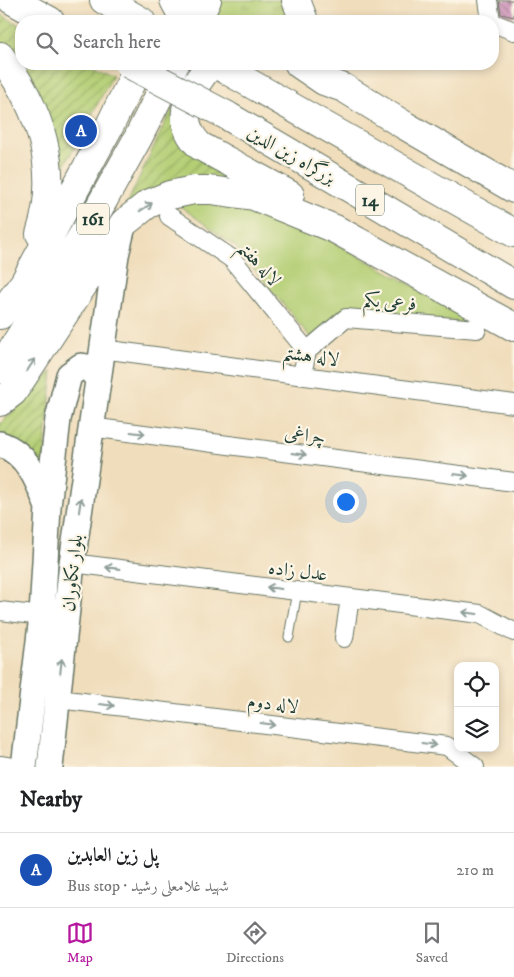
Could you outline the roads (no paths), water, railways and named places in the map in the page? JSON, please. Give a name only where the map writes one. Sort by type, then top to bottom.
[{"type":"main road","points":[[12,0],[39,15]]},
{"type":"main road","points":[[104,0],[130,15]]},
{"type":"main road","points":[[164,15],[173,0]]},
{"type":"main road","points":[[173,0],[182,15]]},
{"type":"main road","points":[[199,15],[207,0]]},
{"type":"main road","points":[[296,0],[302,15]]},
{"type":"main road","points":[[0,56],[27,96],[40,129],[48,163],[49,191],[46,217],[24,283]]},
{"type":"main road","name":"161","points":[[0,315],[24,283],[110,125],[137,70]]},
{"type":"main road","name":"بزرگراه زین الدین","points":[[140,70],[226,115],[514,285]]},
{"type":"main road","name":"161","points":[[0,369],[94,217],[138,138],[172,70]]},
{"type":"main road","points":[[206,70],[187,104],[185,123],[189,135],[200,146],[299,199],[335,229]]},
{"type":"main road","name":"14","points":[[227,70],[514,233]]},
{"type":"main road","points":[[308,70],[324,81],[344,88],[514,189]]},
{"type":"main road","points":[[332,70],[344,88]]},
{"type":"main road","points":[[0,402],[13,392],[124,223],[148,204],[170,195],[194,190],[210,190],[254,196],[335,229],[514,327]]},
{"type":"main road","name":"بلوار تکاوران","points":[[50,767],[72,563],[90,427],[116,255],[124,223]]},
{"type":"main road","name":"بلوار تکاوران","points":[[24,767],[42,616],[48,507],[58,419],[69,375],[81,366],[88,367],[98,379]]},
{"type":"main road","points":[[0,444],[12,449],[29,466],[39,482],[48,507]]},
{"type":"street","points":[[488,0],[491,15]]},
{"type":"street","points":[[499,25],[514,31]]},
{"type":"street","name":"لاله هفتم","points":[[169,216],[232,259],[307,351]]},
{"type":"street","name":"فرعی یکم","points":[[307,351],[346,318],[477,329]]},
{"type":"street","name":"لاله هشتم","points":[[102,349],[514,404]]},
{"type":"street","points":[[302,375],[307,351]]},
{"type":"street","name":"چراغی","points":[[90,427],[514,482]]},
{"type":"street","name":"عدل زاده","points":[[72,563],[480,614],[514,632]]},
{"type":"street","points":[[344,638],[350,598]]},
{"type":"street","points":[[0,611],[42,616]]},
{"type":"street","name":"لاله دوم","points":[[58,699],[447,746],[475,767]]},
{"type":"street","points":[[0,766],[13,767]]},
{"type":"lane","points":[[289,637],[296,591]]},
{"type":"place","name":"پل زین العابدین","points":[[81,131]]}]
